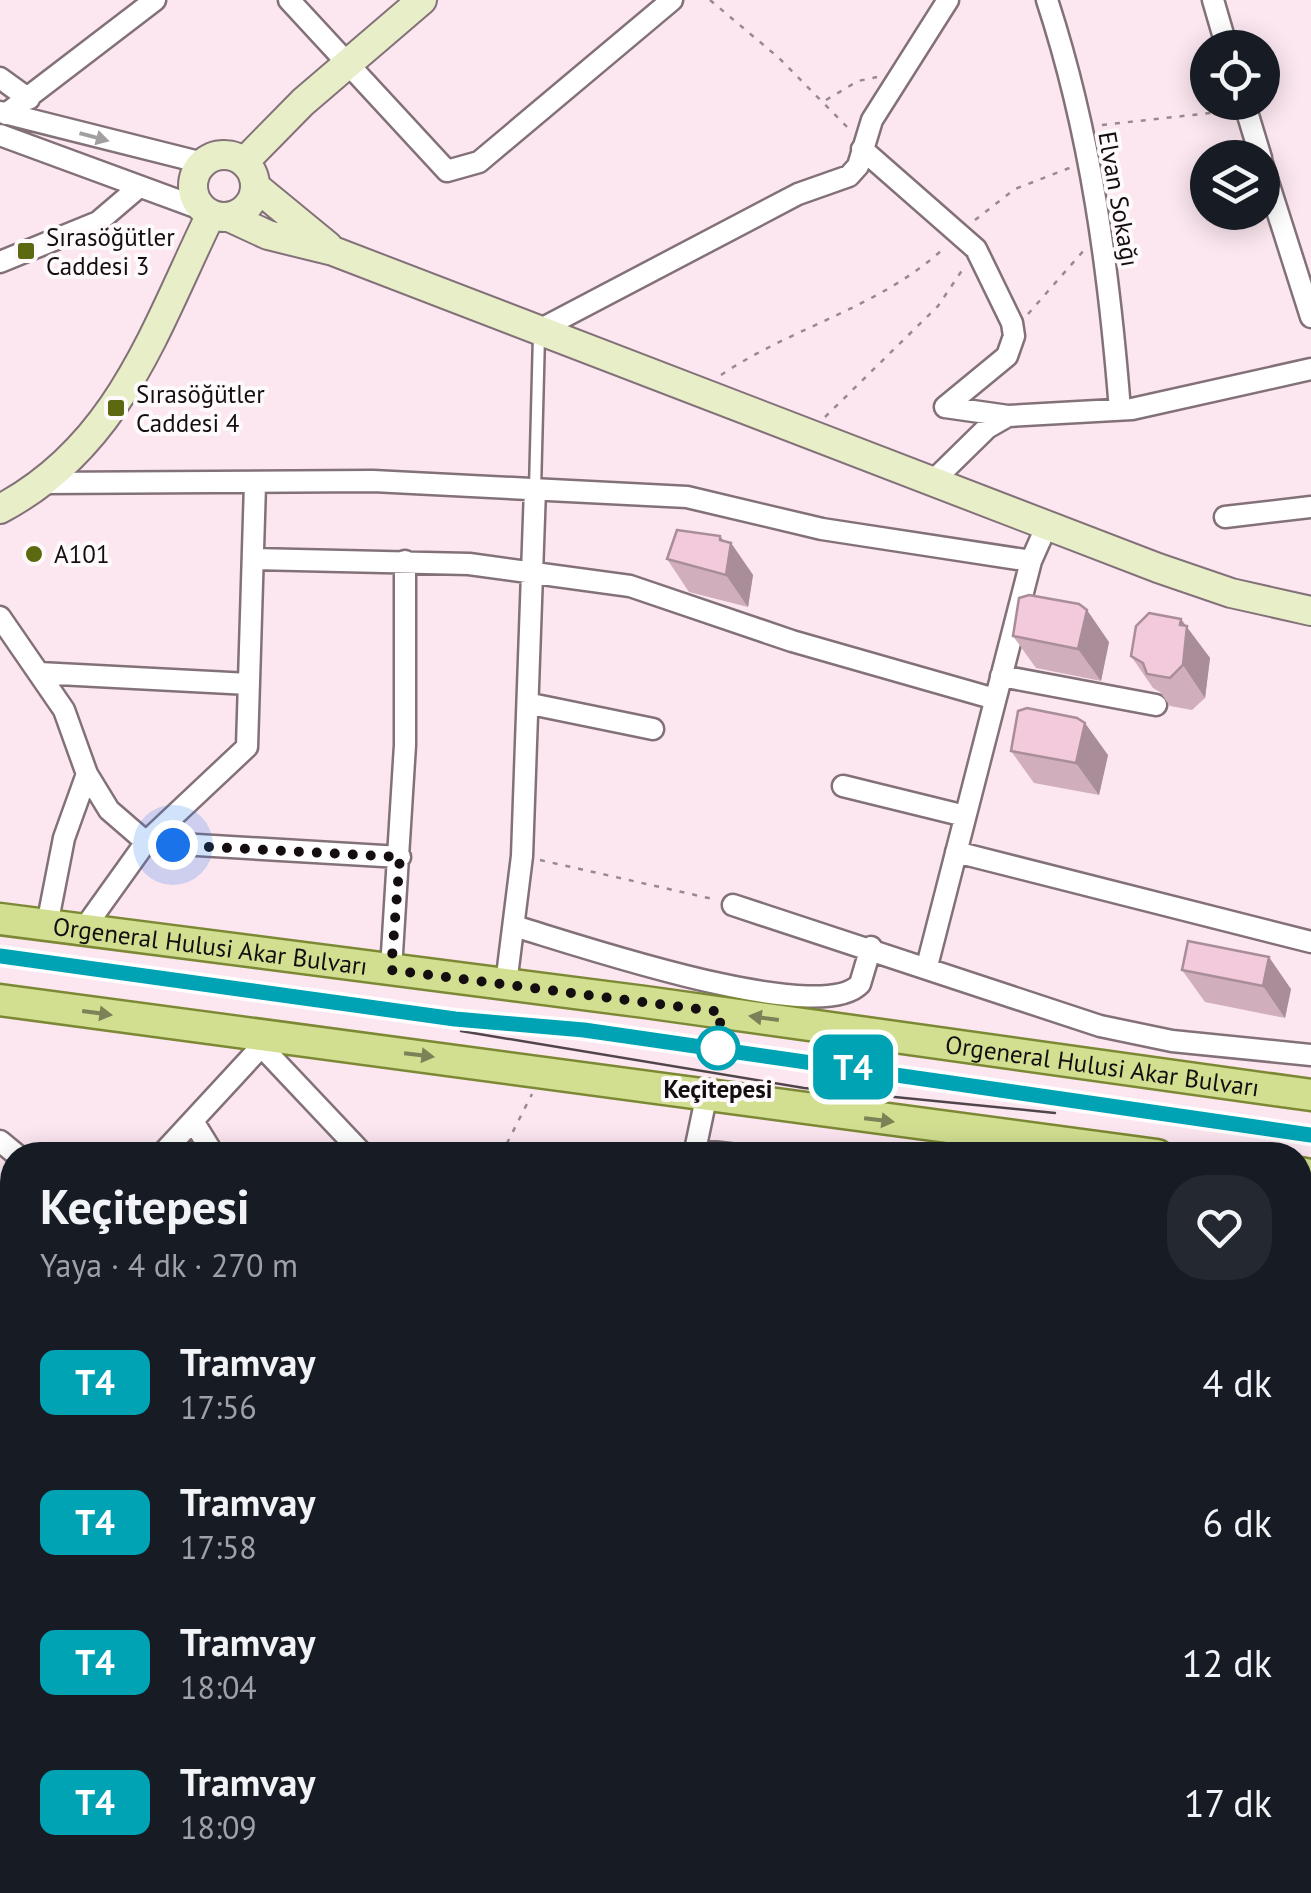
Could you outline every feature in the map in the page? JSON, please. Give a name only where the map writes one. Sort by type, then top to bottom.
[{"type":"main road","name":"Orgeneral Hulusi Akar Bulvarı","points":[[0,919],[1311,1095]]},
{"type":"main road","points":[[0,1000],[266,1042],[484,1063],[540,1076],[983,1142]]},
{"type":"street","points":[[3,113],[29,99],[155,0]]},
{"type":"street","points":[[289,0],[447,171],[479,162],[672,0]]},
{"type":"street","points":[[540,330],[798,194],[849,176],[872,120],[948,0]]},
{"type":"street","name":"Elvan Sokağı","points":[[1047,0],[1089,161],[1102,236],[1120,410]]},
{"type":"street","points":[[1213,0],[1222,30]]},
{"type":"street","points":[[215,214],[244,209],[250,174],[277,126],[416,2]]},
{"type":"street","points":[[0,78],[29,99]]},
{"type":"street","points":[[3,113],[203,163],[219,156],[250,174],[332,250]]},
{"type":"street","points":[[0,136],[289,242],[332,250],[1194,581],[1311,612]]},
{"type":"street","points":[[862,148],[976,249],[1014,336],[1007,356],[945,407],[1008,416],[1120,410],[1311,369]]},
{"type":"street","points":[[203,163],[193,186],[215,214]]},
{"type":"street","points":[[0,262],[98,222],[139,187]]},
{"type":"street","points":[[0,509],[41,483],[85,445],[116,408],[215,214]]},
{"type":"street","points":[[1280,218],[1311,317]]},
{"type":"street","points":[[934,480],[987,428],[1008,416]]},
{"type":"street","points":[[41,483],[373,482],[687,498],[822,530],[1031,561]]},
{"type":"street","points":[[83,930],[146,842],[247,747],[254,484]]},
{"type":"street","points":[[506,984],[522,856],[531,704],[535,488]]},
{"type":"street","points":[[1225,517],[1311,507]]},
{"type":"street","points":[[927,966],[1031,561],[1047,525]]},
{"type":"street","points":[[252,559],[404,561],[532,572],[630,586],[792,641],[995,699]]},
{"type":"street","points":[[391,970],[400,857],[404,561]]},
{"type":"street","points":[[0,618],[64,710],[87,774],[110,810],[146,842],[400,857]]},
{"type":"street","points":[[39,673],[249,684]]},
{"type":"street","points":[[1001,676],[1156,705]]},
{"type":"street","points":[[531,704],[654,729]]},
{"type":"street","points":[[47,925],[64,838],[87,774]]},
{"type":"street","points":[[843,786],[965,816]]},
{"type":"street","points":[[956,852],[1311,942]]},
{"type":"street","points":[[734,905],[1138,1036],[1310,1048]]},
{"type":"street","points":[[514,926],[700,981],[834,998],[860,984],[871,948]]},
{"type":"street","points":[[173,1142],[266,1042],[353,1142]]},
{"type":"street","points":[[696,1142],[706,1098]]},
{"type":"street","points":[[193,1121],[206,1142]]},
{"type":"lane","points":[[535,488],[540,330]]},
{"type":"path","points":[[710,0],[824,101],[862,148]]},
{"type":"path","points":[[824,101],[858,81],[904,72]]},
{"type":"path","points":[[1084,137],[1116,121],[1190,112]]},
{"type":"path","points":[[700,391],[774,343],[904,281],[1014,189],[1089,161]]},
{"type":"path","points":[[1014,336],[1048,286],[1102,236]]},
{"type":"path","points":[[809,432],[938,306],[976,249]]},
{"type":"path","points":[[522,856],[734,905]]},
{"type":"path","points":[[508,1142],[540,1076]]},
{"type":"building","points":[[677,530],[720,536],[720,540],[731,543],[726,575],[667,559]]},
{"type":"building","points":[[1029,595],[1079,604],[1087,610],[1078,649],[1013,636],[1019,598]]},
{"type":"building","points":[[1149,613],[1181,619],[1180,625],[1187,626],[1183,665],[1170,678],[1147,674],[1143,663],[1131,656],[1136,626]]},
{"type":"building","points":[[1027,708],[1085,723],[1076,763],[1011,751],[1018,711]]},
{"type":"building","points":[[1188,941],[1269,957],[1263,986],[1182,970]]},
{"type":"tram line","points":[[0,956],[455,1019],[551,1025],[1311,1135]]},
{"type":"tram line","name":"T4","points":[[0,956],[455,1019],[551,1025],[1311,1135]]},
{"type":"tram line","points":[[461,1031],[804,1088],[1055,1113]]},
{"type":"place","name":"Sırasöğütler Caddesi 3","points":[[26,251]]},
{"type":"place","name":"Sırasöğütler Caddesi 4","points":[[116,408]]},
{"type":"place","name":"A101","points":[[34,554]]},
{"type":"place","name":"Keçitepesi","points":[[718,1048]]},
{"type":"route","points":[[173,845],[400,857],[391,970],[721,1012],[718,1048]]}]
